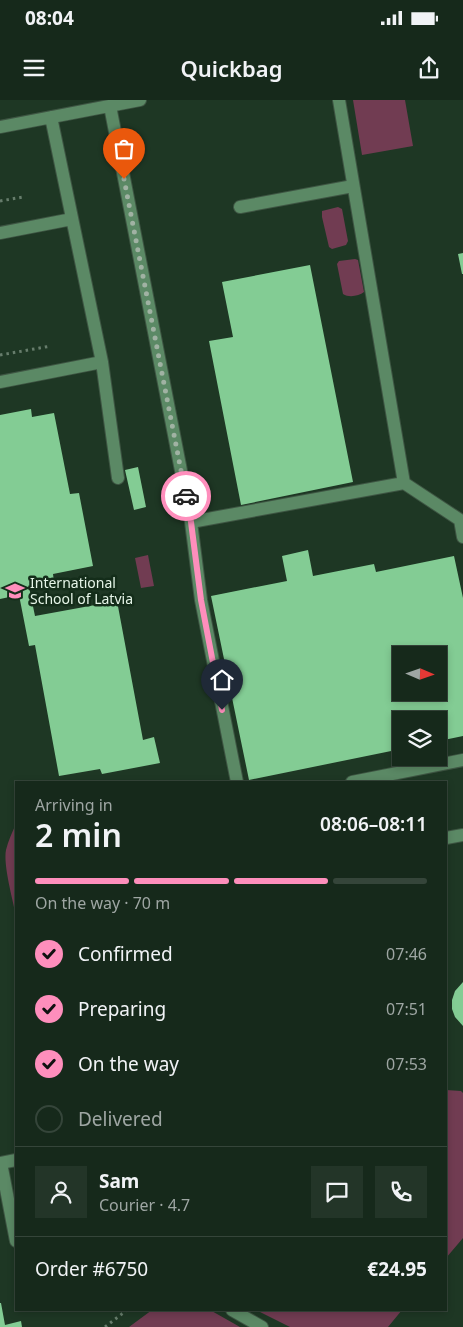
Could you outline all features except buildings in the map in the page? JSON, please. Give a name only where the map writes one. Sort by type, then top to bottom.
[{"type":"street","points":[[0,127],[140,100]]},
{"type":"street","points":[[339,100],[404,483]]},
{"type":"street","points":[[110,106],[191,522],[201,600],[236,781]]},
{"type":"street","points":[[51,117],[102,362],[118,478]]},
{"type":"street","points":[[240,208],[354,186]]},
{"type":"street","points":[[0,233],[72,219]]},
{"type":"street","points":[[0,382],[102,362]]},
{"type":"street","points":[[191,522],[404,483],[460,520],[463,537]]},
{"type":"street","points":[[357,781],[463,760]]},
{"type":"street","points":[[447,838],[463,835]]},
{"type":"street","points":[[15,1160],[1,1163],[15,1236]]},
{"type":"street","points":[[234,1311],[262,1327]]},
{"type":"path","points":[[0,201],[23,197]]},
{"type":"path","points":[[0,356],[51,346]]},
{"type":"path","points":[[105,1327],[126,1311]]},
{"type":"shaded area","points":[[353,100],[405,100],[413,146],[362,155]]},
{"type":"shaded area","points":[[338,207],[342,209],[348,241],[346,245],[332,249],[329,247],[322,211]]},
{"type":"shaded area","points":[[358,260],[364,292],[348,296],[343,294],[337,264],[339,261]]},
{"type":"shaded area","points":[[148,555],[154,586],[141,588],[135,558]]},
{"type":"shaded area","points":[[15,826],[15,911],[5,856]]},
{"type":"shaded area","points":[[447,1090],[461,1091],[463,1093],[463,1238],[447,1257]]},
{"type":"shaded area","points":[[151,1311],[212,1311],[240,1327],[129,1327]]},
{"type":"shaded area","points":[[258,1311],[401,1311],[388,1327],[290,1327]]},
{"type":"way so far","points":[[124,179],[186,496]]},
{"type":"place","name":"International School of Latvia","points":[[15,591]]},
{"type":"route","points":[[186,496],[201,600],[222,710]]}]
